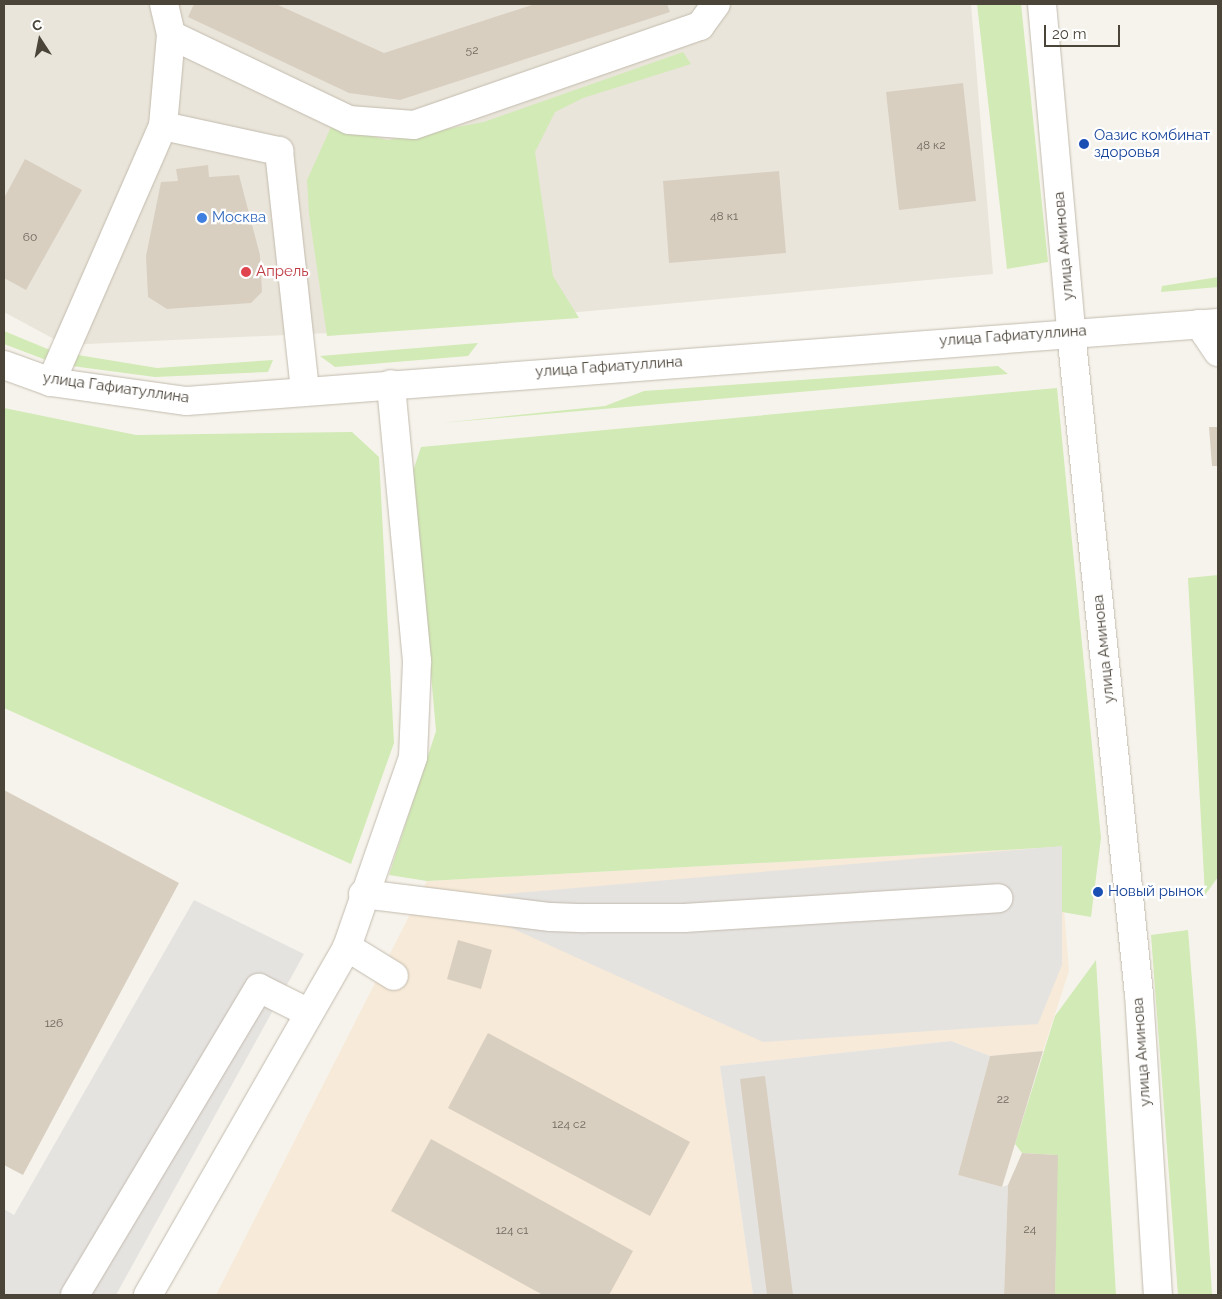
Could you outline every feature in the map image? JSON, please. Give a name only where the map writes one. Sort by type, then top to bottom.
[{"type":"street","points":[[51,382],[163,126],[170,35],[164,4]]},
{"type":"street","points":[[170,35],[349,120],[414,125],[700,26],[716,4]]},
{"type":"street","name":"улица Аминова","points":[[1042,4],[1071,332],[1138,994],[1158,1295]]},
{"type":"street","points":[[163,126],[279,151],[305,391]]},
{"type":"street","points":[[1209,323],[1218,352]]},
{"type":"street","name":"улица Гафиатуллина","points":[[4,365],[51,382],[187,401],[1071,332],[1209,323]]},
{"type":"street","points":[[148,1295],[347,947],[363,894],[413,757],[418,661],[391,384]]},
{"type":"street","points":[[363,894],[585,918],[684,918],[998,898]]},
{"type":"street","points":[[347,947],[394,976]]},
{"type":"street","points":[[75,1295],[259,988],[309,1013]]},
{"type":"shaded area","points":[[4,4],[971,4],[993,274],[373,331],[65,345],[4,312]]},
{"type":"shaded area","points":[[1062,846],[1062,965],[1038,1024],[763,1042],[447,899]]},
{"type":"shaded area","name":"Новый рынок","points":[[1059,847],[1069,971],[1043,1051],[990,1056],[951,1041],[720,1066],[753,1295],[216,1295],[427,881]]},
{"type":"shaded area","points":[[194,900],[304,954],[116,1295],[4,1295],[4,1209],[14,1215]]},
{"type":"shaded area","points":[[951,1041],[990,1056],[958,1175],[1002,1187],[1008,1185],[1004,1295],[753,1295],[720,1066]]},
{"type":"green space","points":[[977,4],[1021,4],[1048,262],[1007,269]]},
{"type":"green space","points":[[683,52],[691,64],[583,98],[555,112],[535,152],[553,276],[579,318],[327,336],[309,214],[307,180],[331,127],[388,140],[484,122]]},
{"type":"green space","points":[[1218,277],[1218,287],[1161,292],[1162,286]]},
{"type":"green space","points":[[4,331],[50,350],[46,360],[4,344]]},
{"type":"green space","points":[[478,343],[468,356],[335,367],[320,356]]},
{"type":"green space","points":[[78,355],[157,368],[273,360],[268,372],[155,377],[72,366]]},
{"type":"green space","points":[[998,366],[1008,374],[441,423],[605,406],[644,391]]},
{"type":"green space","points":[[1057,388],[1101,838],[1091,917],[1062,912],[1059,847],[427,881],[389,875],[436,731],[413,471],[421,447]]},
{"type":"green space","points":[[4,408],[136,435],[352,432],[379,457],[394,743],[351,864],[4,708]]},
{"type":"green space","points":[[1218,575],[1218,877],[1205,895],[1188,578]]},
{"type":"green space","points":[[1188,930],[1197,1043],[1212,1295],[1178,1295],[1151,935]]},
{"type":"green space","points":[[1096,960],[1116,1295],[1055,1295],[1057,1155],[1022,1153],[1015,1144],[1055,1016]]},
{"type":"building","points":[[194,4],[276,4],[384,53],[535,4],[667,4],[670,12],[400,100],[349,93],[188,17]]},
{"type":"building","points":[[963,83],[976,201],[899,210],[886,92]]},
{"type":"building","points":[[25,159],[82,190],[26,290],[4,278],[4,198]]},
{"type":"building","name":"Москва","points":[[208,165],[209,177],[239,175],[260,255],[262,292],[251,303],[167,309],[148,297],[146,256],[161,182],[178,181],[176,169]]},
{"type":"building","points":[[779,171],[786,253],[669,263],[663,181]]},
{"type":"building","points":[[1209,427],[1218,427],[1218,466],[1212,466]]},
{"type":"building","points":[[4,790],[179,883],[23,1175],[4,1165]]},
{"type":"building","points":[[458,940],[492,950],[481,989],[447,979]]},
{"type":"building","points":[[488,1033],[690,1142],[650,1216],[448,1108]]},
{"type":"building","points":[[1043,1051],[1002,1187],[958,1175],[990,1056]]},
{"type":"building","points":[[765,1076],[793,1295],[767,1295],[740,1079]]},
{"type":"building","points":[[431,1139],[633,1251],[609,1295],[543,1295],[391,1211]]},
{"type":"building","points":[[1022,1153],[1058,1155],[1055,1295],[1004,1295],[1008,1185]]},
{"type":"place","name":"Оазис комбинат здоровья","points":[[1084,144]]},
{"type":"place","name":"Москва","points":[[202,218]]},
{"type":"place","name":"Апрель","points":[[246,272]]},
{"type":"place","name":"Новый рынок","points":[[1098,892]]}]
